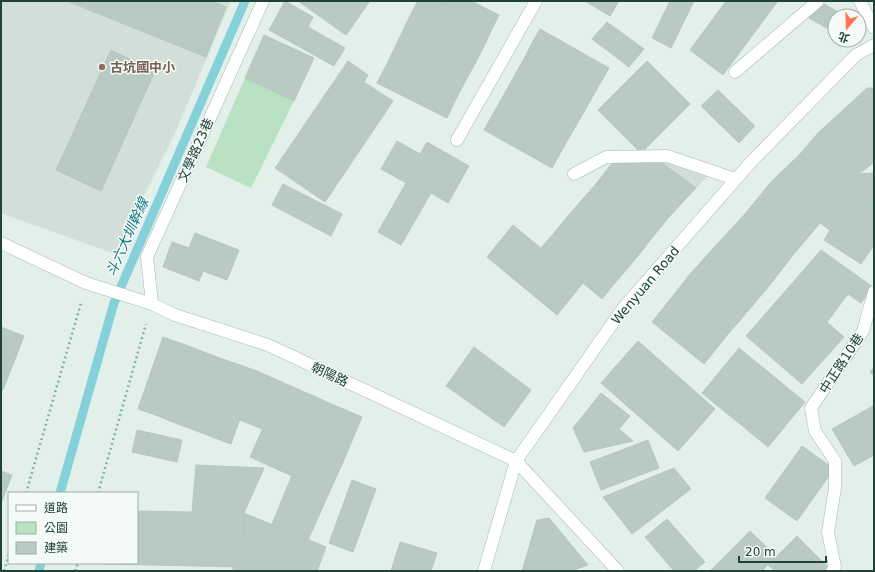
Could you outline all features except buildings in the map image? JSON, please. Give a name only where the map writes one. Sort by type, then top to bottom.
[{"type":"street","name":"文學路23巷","points":[[152,304],[147,257],[263,1]]},
{"type":"street","points":[[457,140],[536,1]]},
{"type":"street","points":[[735,72],[818,1]]},
{"type":"street","points":[[860,1],[874,28]]},
{"type":"street","name":"Wenyuan Road","points":[[484,571],[516,461],[624,307],[752,160],[856,55],[874,45]]},
{"type":"street","points":[[574,174],[606,157],[667,156],[735,179]]},
{"type":"street","name":"朝陽路","points":[[1,243],[86,283],[152,304],[175,315],[268,345],[516,461],[618,571]]},
{"type":"street","name":"中正路10巷","points":[[832,571],[835,567],[828,532],[835,488],[835,461],[815,431],[811,408],[862,331],[874,292]]},
{"type":"path","points":[[26,492],[86,283]]},
{"type":"path","points":[[98,492],[152,304]]},
{"type":"path","points":[[4,571],[8,557]]},
{"type":"shaded area","name":"古坑國中小","points":[[1,1],[231,1],[175,133],[115,254],[1,213]]},
{"type":"shaded area","points":[[658,160],[710,174],[696,188]]},
{"type":"green space","points":[[245,78],[294,101],[251,188],[206,167]]},
{"type":"waterway","name":"斗六大圳幹線","points":[[60,492],[114,303],[245,1]]},
{"type":"waterway","name":"斗六大圳幹線","points":[[39,571],[41,564]]},
{"type":"place","name":"古坑國中小","points":[[102,67]]}]
